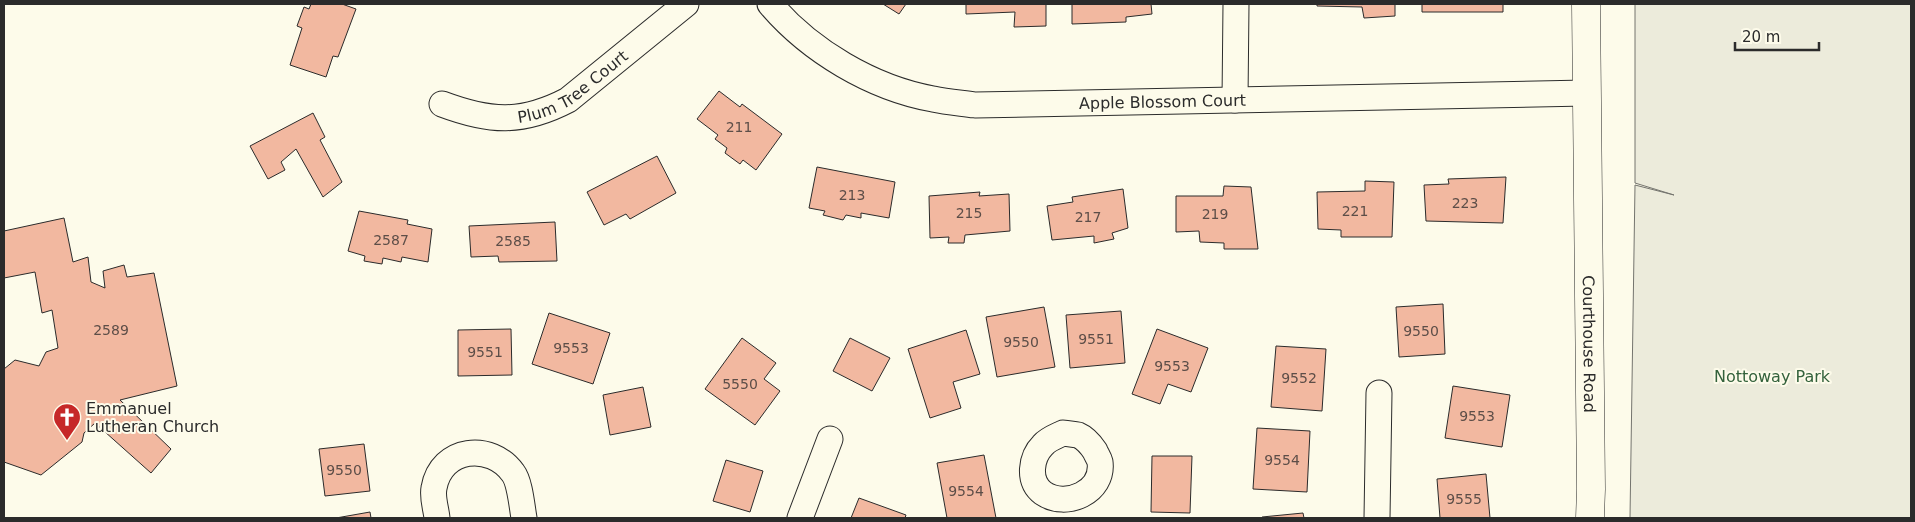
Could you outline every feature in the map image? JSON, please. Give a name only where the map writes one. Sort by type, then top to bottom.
[{"type":"street","name":"Plum Tree Court","points":[[442,104],[468,114],[496,119],[525,116],[551,108],[568,100],[686,4]]},
{"type":"street","name":"Apple Blossom Court","points":[[770,4],[779,15],[809,41],[849,68],[889,87],[932,99],[975,105],[1586,93]]},
{"type":"street","points":[[1236,4],[1236,100]]},
{"type":"street","name":"Courthouse Road","points":[[1586,4],[1590,518]]},
{"type":"street","points":[[1378,518],[1379,393]]},
{"type":"street","points":[[800,518],[830,439]]},
{"type":"street","points":[[437,518],[433,495],[434,486],[441,471],[453,459],[468,453],[486,453],[502,461],[515,475],[524,518]]},
{"type":"green space","name":"Nottoway Park","points":[[1635,4],[1911,4],[1911,518],[1630,518],[1635,185],[1674,195],[1635,183]]},
{"type":"building","points":[[311,4],[342,4],[356,9],[338,57],[333,56],[326,77],[290,65],[302,28],[297,26],[304,7],[309,9]]},
{"type":"building","points":[[883,4],[906,4],[899,14]]},
{"type":"building","points":[[966,4],[1046,4],[1046,26],[1014,27],[1015,12],[966,14]]},
{"type":"building","points":[[1072,4],[1151,4],[1152,14],[1126,17],[1126,22],[1072,24]]},
{"type":"building","points":[[1317,4],[1395,4],[1395,16],[1364,18],[1362,7],[1317,6]]},
{"type":"building","points":[[1422,4],[1503,4],[1503,12],[1422,12]]},
{"type":"building","points":[[719,91],[740,107],[742,104],[782,134],[756,170],[743,160],[740,164],[725,153],[727,148],[715,139],[718,135],[697,119]]},
{"type":"building","points":[[313,113],[325,137],[320,140],[342,182],[323,197],[296,149],[281,162],[285,170],[268,179],[250,146]]},
{"type":"building","points":[[657,156],[676,193],[630,219],[626,214],[604,225],[587,192]]},
{"type":"building","points":[[817,167],[895,182],[889,218],[861,213],[861,218],[846,215],[843,220],[823,215],[825,211],[809,208]]},
{"type":"building","points":[[1506,177],[1503,223],[1426,221],[1424,185],[1449,184],[1448,179]]},
{"type":"building","points":[[1365,181],[1394,182],[1392,237],[1341,237],[1341,230],[1318,229],[1317,192],[1365,191]]},
{"type":"building","points":[[1224,186],[1251,187],[1258,249],[1224,249],[1224,243],[1200,242],[1199,231],[1176,232],[1176,196],[1223,196]]},
{"type":"building","points":[[1123,189],[1128,228],[1112,233],[1114,239],[1094,243],[1094,236],[1052,240],[1047,206],[1073,202],[1072,197]]},
{"type":"building","points":[[980,192],[979,196],[1009,194],[1010,231],[965,235],[964,243],[948,243],[949,237],[930,238],[929,196]]},
{"type":"building","points":[[359,211],[408,220],[407,224],[432,229],[428,262],[402,257],[401,262],[383,258],[382,264],[364,261],[365,256],[348,251]]},
{"type":"building","points":[[64,218],[73,262],[88,257],[91,282],[105,288],[103,271],[124,265],[127,277],[154,273],[177,386],[120,400],[171,449],[151,473],[95,423],[84,433],[82,442],[41,475],[4,462],[4,369],[15,360],[39,366],[46,352],[58,348],[52,310],[42,313],[35,272],[4,278],[4,231]]},
{"type":"building","points":[[555,222],[557,261],[499,262],[498,256],[471,257],[469,226]]},
{"type":"building","points":[[1443,304],[1445,354],[1399,357],[1396,307]]},
{"type":"building","points":[[1044,307],[1055,367],[997,377],[986,317]]},
{"type":"building","points":[[1121,311],[1125,363],[1070,368],[1066,315]]},
{"type":"building","points":[[549,313],[610,333],[593,384],[532,364]]},
{"type":"building","points":[[511,329],[512,375],[458,376],[458,330]]},
{"type":"building","points":[[1157,329],[1208,348],[1191,392],[1168,384],[1160,404],[1132,394]]},
{"type":"building","points":[[966,330],[980,374],[953,382],[961,408],[930,418],[908,349]]},
{"type":"building","points":[[742,338],[776,363],[764,379],[780,391],[755,425],[705,389]]},
{"type":"building","points":[[850,338],[890,358],[872,391],[833,371]]},
{"type":"building","points":[[1276,346],[1326,349],[1322,411],[1271,407]]},
{"type":"building","points":[[1453,386],[1510,395],[1502,447],[1445,438]]},
{"type":"building","points":[[643,387],[651,427],[610,435],[603,395]]},
{"type":"building","points":[[1257,428],[1310,431],[1307,492],[1253,489]]},
{"type":"building","points":[[364,444],[370,491],[325,496],[319,449]]},
{"type":"building","points":[[984,455],[996,518],[947,518],[937,463]]},
{"type":"building","points":[[1152,456],[1192,456],[1190,513],[1151,512]]},
{"type":"building","points":[[726,460],[763,471],[750,512],[713,501]]},
{"type":"building","points":[[1486,474],[1490,518],[1440,518],[1437,479]]},
{"type":"building","points":[[859,498],[906,515],[905,518],[851,518]]},
{"type":"building","points":[[370,512],[371,518],[336,518]]},
{"type":"building","points":[[1303,513],[1304,518],[1262,518],[1262,517]]},
{"type":"place","name":"Emmanuel Lutheran Church","points":[[67,441]]}]
